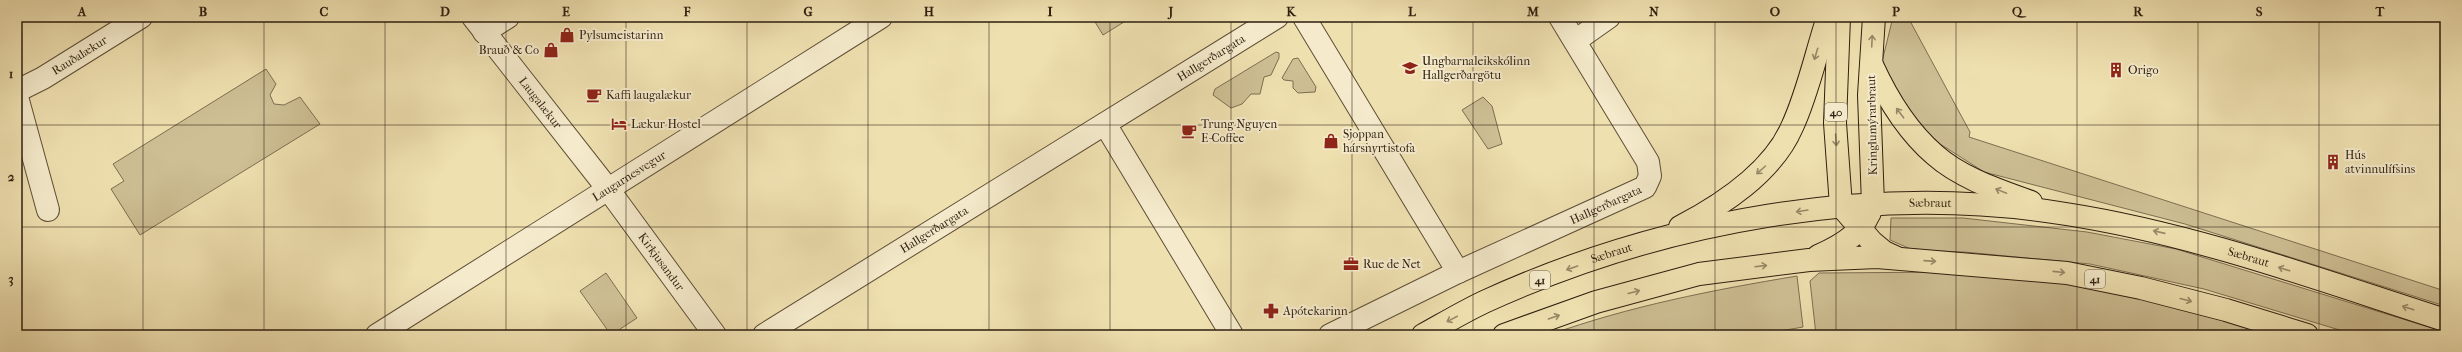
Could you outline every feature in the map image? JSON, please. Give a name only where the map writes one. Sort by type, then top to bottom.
[{"type":"main road","points":[[1661,237],[1697,218],[1744,185],[1768,163],[1792,128],[1828,17]]},
{"type":"main road","name":"40","points":[[1839,17],[1835,122],[1841,206]]},
{"type":"main road","name":"Kringlumýrarbraut","points":[[1809,260],[1838,248],[1860,230],[1870,215],[1874,204],[1869,95],[1874,17]]},
{"type":"main road","points":[[1871,64],[1887,97],[1935,155],[1965,175],[2002,192],[2064,213]]},
{"type":"main road","name":"Sæbraut","points":[[1423,335],[1483,302],[1559,272],[1661,237],[1744,220],[1841,206],[1874,204],[1975,205],[2064,213],[2167,234],[2239,254],[2445,320]]},
{"type":"main road","points":[[1841,206],[1860,230],[1884,252],[1900,259]]},
{"type":"main road","name":"41","points":[[1504,335],[1596,302],[1699,274],[1809,260],[1877,257],[2067,273],[2180,298],[2307,335]]},
{"type":"street","name":"Rauðalækur","points":[[17,91],[43,78],[141,17]]},
{"type":"street","points":[[478,24],[508,17]]},
{"type":"street","name":"Laugarnesvegur","points":[[377,335],[882,17]]},
{"type":"street","name":"Hallgerðargata","points":[[764,335],[1277,17]]},
{"type":"street","points":[[1304,17],[1458,272]]},
{"type":"street","name":"Hallgerðargata","points":[[1330,335],[1458,272],[1640,190],[1648,182],[1651,171],[1648,162],[1560,17]]},
{"type":"street","points":[[1575,42],[1609,17]]},
{"type":"street","name":"Laugalækur","points":[[478,24],[608,189]]},
{"type":"street","points":[[17,98],[48,210]]},
{"type":"street","points":[[1104,124],[1232,335]]},
{"type":"street","name":"Kirkjusandur","points":[[608,189],[715,335]]},
{"type":"shaded area","points":[[1092,17],[1132,17],[1103,35]]},
{"type":"shaded area","points":[[1893,17],[1911,17],[1910,21],[1970,132],[1969,137],[2445,291],[2445,306],[2185,224],[1984,172],[1937,142],[1909,112],[1880,70]]},
{"type":"shaded area","points":[[1276,52],[1279,53],[1279,58],[1271,75],[1264,77],[1260,94],[1251,94],[1242,104],[1231,108],[1213,95],[1215,89]]},
{"type":"shaded area","points":[[1298,58],[1316,87],[1315,92],[1298,93],[1293,88],[1293,81],[1284,80],[1282,78],[1293,59]]},
{"type":"shaded area","points":[[266,69],[276,84],[270,95],[274,104],[284,105],[300,97],[320,124],[140,235],[111,189],[124,181],[113,164]]},
{"type":"shaded area","points":[[1483,97],[1492,106],[1502,144],[1488,149],[1462,110]]},
{"type":"shaded area","points":[[1891,218],[1963,218],[2087,232],[2176,249],[2445,332],[2445,335],[2356,335],[2204,289],[2090,264],[1964,252],[1913,250],[1890,240]]},
{"type":"shaded area","points":[[1954,272],[2058,281],[2155,300],[2277,335],[1816,335],[1810,281],[1819,273]]},
{"type":"shaded area","points":[[606,273],[637,318],[611,335],[580,291]]},
{"type":"shaded area","points":[[1797,276],[1803,327],[1757,335],[1549,335],[1641,307],[1734,287]]},
{"type":"place","name":"Pylsumeistarinn","points":[[567,35]]},
{"type":"place","name":"Brauð & Co","points":[[551,50]]},
{"type":"place","name":"Ungbarnaleikskólinn Hallgerðargötu","points":[[1410,68]]},
{"type":"place","name":"Origo","points":[[2116,70]]},
{"type":"place","name":"Kaffi laugalækur","points":[[594,95]]},
{"type":"place","name":"Lækur Hostel","points":[[619,124]]},
{"type":"place","name":"Trung Nguyen E-Coffee","points":[[1189,131]]},
{"type":"place","name":"Sjoppan hársnyrtistofa","points":[[1331,141]]},
{"type":"place","name":"Hús atvinnulífsins","points":[[2333,162]]},
{"type":"place","name":"Rue de Net","points":[[1351,264]]},
{"type":"place","name":"Apótekarinn","points":[[1271,311]]}]
